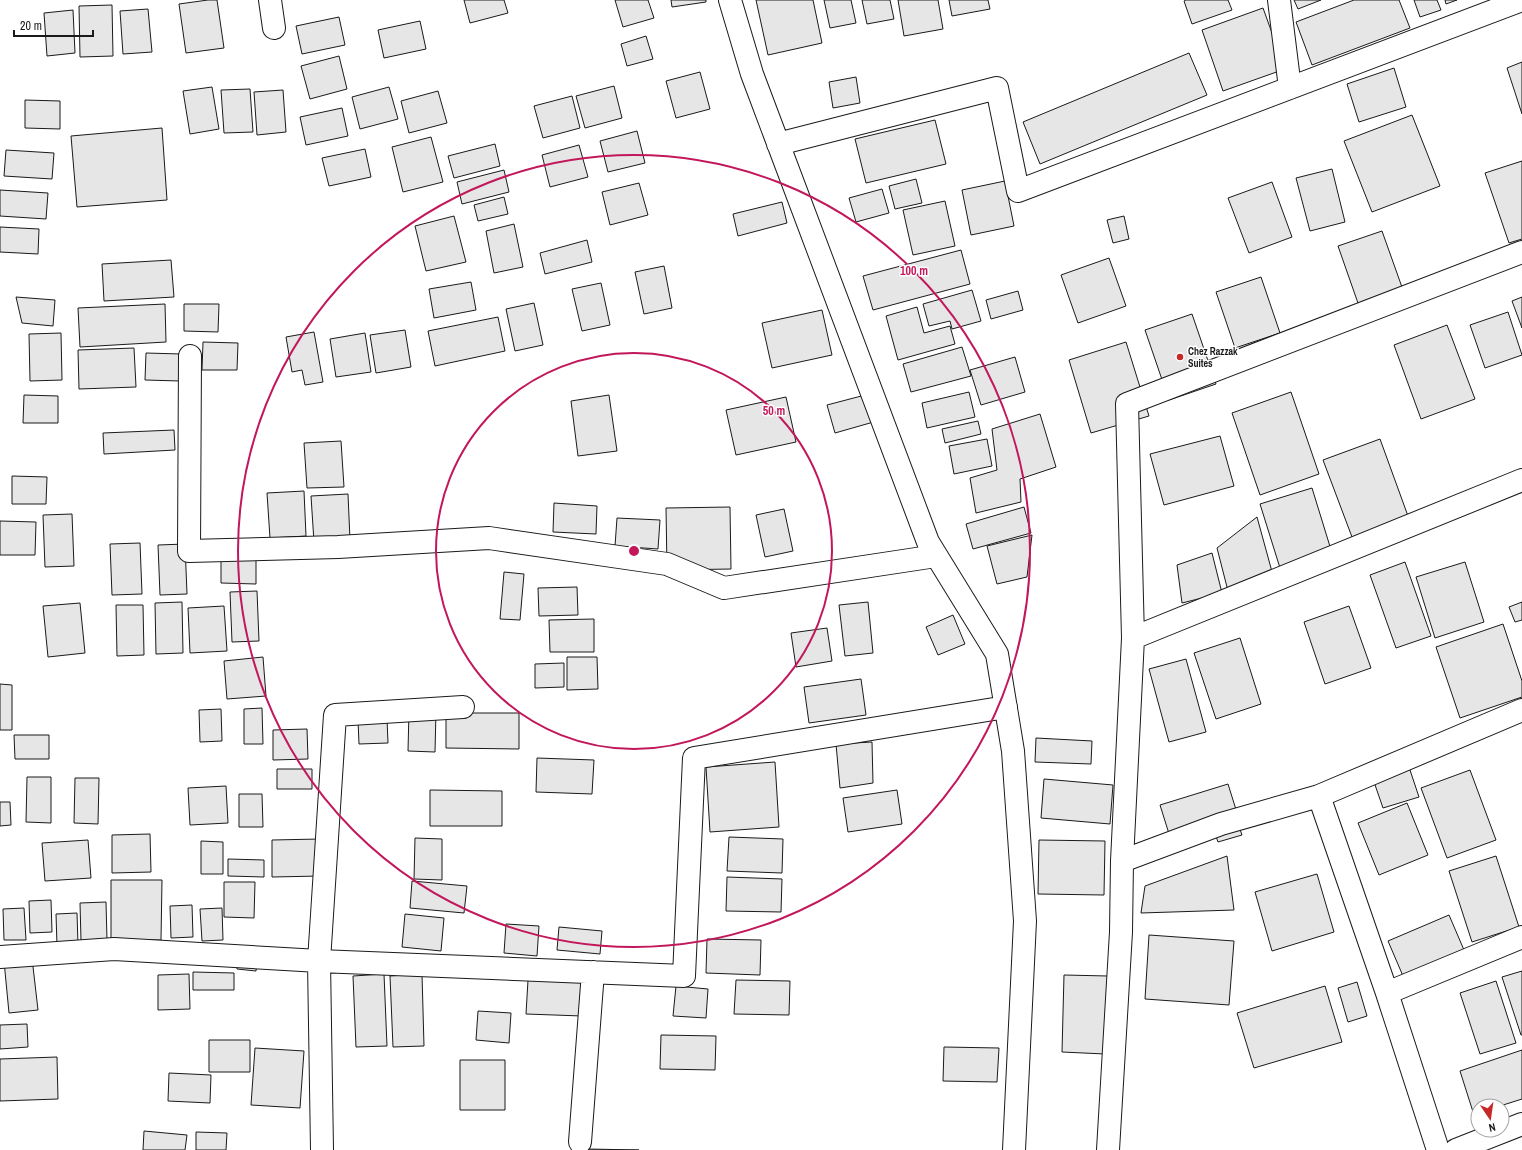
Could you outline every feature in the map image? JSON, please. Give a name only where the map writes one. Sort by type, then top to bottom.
[{"type":"street","points":[[270,0],[274,28]]},
{"type":"street","points":[[730,0],[752,74],[928,542],[997,654],[1013,751],[1025,920],[1014,1150]]},
{"type":"street","points":[[1279,0],[1290,88]]},
{"type":"street","points":[[778,144],[997,88],[1018,191],[1522,0]]},
{"type":"street","points":[[1108,1150],[1121,932],[1122,861],[1133,638],[1127,404],[1522,252]]},
{"type":"street","points":[[190,356],[189,551],[338,547],[489,538],[667,564],[724,588],[936,556]]},
{"type":"street","points":[[1133,638],[1522,480]]},
{"type":"street","points":[[322,1150],[319,961],[335,715],[463,706]]},
{"type":"street","points":[[0,957],[114,949],[319,961],[684,976],[694,758],[1006,707]]},
{"type":"street","points":[[1122,861],[1221,824],[1319,796],[1522,710]]},
{"type":"street","points":[[1319,796],[1387,993],[1438,1150]]},
{"type":"street","points":[[1387,993],[1522,937]]},
{"type":"street","points":[[580,1142],[593,972]]},
{"type":"street","points":[[1456,1150],[1522,1124]]},
{"type":"building","points":[[217,0],[224,48],[186,53],[179,4]]},
{"type":"building","points":[[464,0],[504,0],[508,13],[470,23]]},
{"type":"building","points":[[615,0],[648,0],[654,18],[623,27]]},
{"type":"building","points":[[671,0],[706,0],[706,2],[672,7]]},
{"type":"building","points":[[756,0],[813,0],[822,43],[768,55]]},
{"type":"building","points":[[824,0],[851,0],[856,23],[830,28]]},
{"type":"building","points":[[862,0],[890,0],[894,19],[867,24]]},
{"type":"building","points":[[898,0],[938,0],[943,29],[904,36]]},
{"type":"building","points":[[949,0],[988,0],[990,9],[952,16]]},
{"type":"building","points":[[1228,0],[1232,10],[1192,24],[1184,1]]},
{"type":"building","points":[[1294,0],[1321,0],[1298,9]]},
{"type":"building","points":[[1354,0],[1399,0],[1410,28],[1312,65],[1296,22]]},
{"type":"building","points":[[1414,0],[1437,0],[1441,10],[1420,17]]},
{"type":"building","points":[[1445,0],[1457,0],[1446,4]]},
{"type":"building","points":[[112,5],[113,56],[80,57],[79,6]]},
{"type":"building","points":[[1263,8],[1285,69],[1223,91],[1202,30]]},
{"type":"building","points":[[148,9],[152,52],[123,54],[120,11]]},
{"type":"building","points":[[73,10],[75,53],[47,56],[44,13]]},
{"type":"building","points":[[339,17],[345,45],[302,54],[296,26]]},
{"type":"building","points":[[420,21],[426,49],[384,58],[378,30]]},
{"type":"building","points":[[646,36],[653,59],[627,66],[621,44]]},
{"type":"building","points":[[1189,53],[1207,95],[1040,164],[1023,122]]},
{"type":"building","points":[[339,56],[347,89],[310,99],[301,66]]},
{"type":"building","points":[[1522,62],[1522,114],[1507,68]]},
{"type":"building","points":[[1394,68],[1406,107],[1359,122],[1347,84]]},
{"type":"building","points":[[700,72],[710,109],[676,118],[666,81]]},
{"type":"building","points":[[856,77],[860,103],[833,108],[829,82]]},
{"type":"building","points":[[614,86],[622,118],[585,128],[576,96]]},
{"type":"building","points":[[212,87],[219,129],[190,134],[183,91]]},
{"type":"building","points":[[389,87],[398,119],[360,129],[352,97]]},
{"type":"building","points":[[250,89],[253,132],[224,133],[221,90]]},
{"type":"building","points":[[283,90],[286,132],[257,135],[254,92]]},
{"type":"building","points":[[438,91],[447,123],[409,133],[401,101]]},
{"type":"building","points":[[572,96],[580,128],[543,138],[534,106]]},
{"type":"building","points":[[25,100],[60,101],[60,129],[25,128]]},
{"type":"building","points":[[342,108],[348,136],[306,145],[300,117]]},
{"type":"building","points":[[1412,115],[1440,186],[1372,212],[1344,141]]},
{"type":"building","points":[[935,120],[946,164],[866,183],[855,139]]},
{"type":"building","points":[[162,128],[167,200],[77,207],[71,136]]},
{"type":"building","points":[[637,131],[645,163],[608,172],[600,141]]},
{"type":"building","points":[[431,137],[443,182],[403,192],[392,147]]},
{"type":"building","points":[[495,144],[500,166],[454,178],[448,156]]},
{"type":"building","points":[[579,145],[588,177],[550,187],[542,155]]},
{"type":"building","points":[[365,149],[371,177],[329,186],[322,158]]},
{"type":"building","points":[[6,150],[54,153],[52,179],[4,176]]},
{"type":"building","points":[[1522,161],[1522,239],[1509,243],[1485,173]]},
{"type":"building","points":[[1332,169],[1345,222],[1310,231],[1296,178]]},
{"type":"building","points":[[504,170],[509,192],[462,204],[457,182]]},
{"type":"building","points":[[916,179],[922,203],[895,209],[889,186]]},
{"type":"building","points":[[1005,181],[1014,226],[971,235],[962,190]]},
{"type":"building","points":[[1272,182],[1292,237],[1249,253],[1228,198]]},
{"type":"building","points":[[639,183],[648,215],[610,225],[602,192]]},
{"type":"building","points":[[882,189],[889,213],[856,222],[849,198]]},
{"type":"building","points":[[0,190],[48,193],[46,219],[0,216]]},
{"type":"building","points":[[504,197],[508,214],[478,221],[474,205]]},
{"type":"building","points":[[945,201],[955,246],[913,255],[903,210]]},
{"type":"building","points":[[782,202],[787,223],[738,236],[733,214]]},
{"type":"building","points":[[454,216],[466,262],[426,271],[415,226]]},
{"type":"building","points":[[1124,216],[1129,239],[1113,243],[1107,220]]},
{"type":"building","points":[[514,224],[523,267],[494,273],[486,231]]},
{"type":"building","points":[[0,227],[39,229],[38,254],[0,252]]},
{"type":"building","points":[[1382,231],[1403,290],[1359,306],[1338,246]]},
{"type":"building","points":[[587,240],[592,262],[545,274],[540,253]]},
{"type":"building","points":[[961,250],[970,284],[873,310],[863,276]]},
{"type":"building","points":[[1109,258],[1126,306],[1078,323],[1061,275]]},
{"type":"building","points":[[171,260],[174,297],[104,301],[102,264]]},
{"type":"building","points":[[664,266],[672,308],[644,314],[635,272]]},
{"type":"building","points":[[1261,277],[1280,333],[1235,348],[1216,292]]},
{"type":"building","points":[[471,282],[476,310],[434,318],[429,289]]},
{"type":"building","points":[[601,283],[610,325],[582,331],[572,289]]},
{"type":"building","points":[[972,290],[981,321],[952,329],[950,321],[929,326],[923,304]]},
{"type":"building","points":[[1018,291],[1023,310],[991,319],[986,300]]},
{"type":"building","points":[[16,297],[55,300],[53,326],[22,323]]},
{"type":"building","points":[[1522,297],[1522,328],[1512,301]]},
{"type":"building","points":[[534,303],[543,345],[515,351],[506,309]]},
{"type":"building","points":[[165,304],[166,342],[80,347],[78,308]]},
{"type":"building","points":[[184,304],[219,304],[218,332],[184,331]]},
{"type":"building","points":[[917,307],[924,333],[950,326],[955,344],[898,360],[886,316]]},
{"type":"building","points":[[822,310],[832,355],[772,368],[762,323]]},
{"type":"building","points":[[1508,312],[1522,355],[1485,368],[1470,325]]},
{"type":"building","name":"Chez Razzak Suites","points":[[1192,314],[1216,384],[1169,400],[1145,330]]},
{"type":"building","points":[[498,317],[505,351],[435,366],[428,331]]},
{"type":"building","points":[[1447,325],[1475,399],[1421,419],[1394,345]]},
{"type":"building","points":[[405,330],[411,367],[376,373],[370,335]]},
{"type":"building","points":[[314,332],[323,382],[305,385],[302,370],[292,372],[286,337]]},
{"type":"building","points":[[61,333],[62,380],[30,381],[29,334]]},
{"type":"building","points":[[365,333],[371,372],[336,377],[330,339]]},
{"type":"building","points":[[203,342],[238,343],[237,370],[202,370]]},
{"type":"building","points":[[1126,342],[1149,416],[1091,433],[1069,360]]},
{"type":"building","points":[[962,347],[971,376],[911,392],[903,364]]},
{"type":"building","points":[[134,348],[136,387],[79,389],[78,350]]},
{"type":"building","points":[[146,353],[181,354],[180,381],[145,380]]},
{"type":"building","points":[[1015,357],[1025,392],[981,405],[970,370]]},
{"type":"building","points":[[969,392],[975,417],[927,428],[922,403]]},
{"type":"building","points":[[1291,392],[1319,474],[1260,495],[1232,413]]},
{"type":"building","points":[[869,394],[877,421],[835,433],[827,405]]},
{"type":"building","points":[[24,395],[58,396],[58,423],[23,423]]},
{"type":"building","points":[[609,395],[617,451],[578,456],[571,401]]},
{"type":"building","points":[[786,397],[796,442],[736,455],[726,410]]},
{"type":"building","points":[[1040,414],[1056,467],[1020,479],[1021,502],[976,513],[970,478],[997,470],[992,429]]},
{"type":"building","points":[[978,421],[981,434],[945,443],[942,429]]},
{"type":"building","points":[[174,430],[175,450],[104,454],[103,433]]},
{"type":"building","points":[[1220,436],[1234,486],[1164,505],[1150,454]]},
{"type":"building","points":[[987,439],[992,466],[954,474],[949,446]]},
{"type":"building","points":[[1380,439],[1408,516],[1352,537],[1323,460]]},
{"type":"building","points":[[341,441],[344,487],[307,488],[304,443]]},
{"type":"building","points":[[12,476],[47,477],[46,504],[12,504]]},
{"type":"building","points":[[1312,488],[1332,553],[1280,568],[1260,504]]},
{"type":"building","points":[[304,491],[306,536],[270,538],[267,493]]},
{"type":"building","points":[[348,494],[350,540],[314,542],[311,496]]},
{"type":"building","points":[[554,503],[597,506],[596,534],[553,532]]},
{"type":"building","points":[[730,507],[731,569],[667,570],[666,508]]},
{"type":"building","points":[[1024,507],[1031,533],[973,549],[966,524]]},
{"type":"building","points":[[784,509],[793,551],[765,557],[756,515]]},
{"type":"building","points":[[72,514],[74,566],[45,567],[43,515]]},
{"type":"building","points":[[1257,517],[1274,579],[1228,591],[1217,548]]},
{"type":"building","points":[[617,518],[660,520],[658,549],[615,546]]},
{"type":"building","points":[[0,521],[36,522],[35,555],[0,555]]},
{"type":"building","points":[[1032,535],[1027,577],[997,584],[987,546]]},
{"type":"building","points":[[140,543],[142,594],[112,595],[110,544]]},
{"type":"building","points":[[185,544],[187,594],[160,595],[158,545]]},
{"type":"building","points":[[1212,553],[1222,593],[1182,603],[1177,565]]},
{"type":"building","points":[[221,555],[256,556],[256,584],[221,583]]},
{"type":"building","points":[[1405,562],[1431,636],[1396,648],[1370,575]]},
{"type":"building","points":[[1465,562],[1484,622],[1435,638],[1416,577]]},
{"type":"building","points":[[504,572],[524,574],[520,620],[500,619]]},
{"type":"building","points":[[577,587],[578,615],[539,616],[538,588]]},
{"type":"building","points":[[257,591],[259,641],[232,642],[230,592]]},
{"type":"building","points":[[182,602],[183,653],[156,654],[155,603]]},
{"type":"building","points":[[868,602],[873,653],[845,656],[839,605]]},
{"type":"building","points":[[1522,602],[1522,620],[1515,622],[1509,607]]},
{"type":"building","points":[[80,603],[85,653],[48,657],[43,606]]},
{"type":"building","points":[[116,605],[143,605],[144,655],[117,656]]},
{"type":"building","points":[[224,606],[227,651],[190,653],[188,608]]},
{"type":"building","points":[[1349,606],[1371,668],[1325,684],[1304,622]]},
{"type":"building","points":[[953,615],[965,644],[938,655],[926,627]]},
{"type":"building","points":[[594,619],[594,652],[550,652],[549,620]]},
{"type":"building","points":[[1503,624],[1522,681],[1522,697],[1460,718],[1436,647]]},
{"type":"building","points":[[827,628],[832,661],[796,667],[791,633]]},
{"type":"building","points":[[1240,638],[1261,704],[1216,719],[1194,653]]},
{"type":"building","points":[[263,657],[266,696],[227,699],[224,661]]},
{"type":"building","points":[[567,657],[597,657],[598,689],[567,690]]},
{"type":"building","points":[[1186,659],[1206,732],[1169,742],[1149,669]]},
{"type":"building","points":[[564,663],[564,687],[535,688],[535,664]]},
{"type":"building","points":[[861,679],[866,715],[809,723],[804,687]]},
{"type":"building","points":[[0,684],[12,685],[12,730],[0,730]]},
{"type":"building","points":[[262,708],[263,744],[244,744],[244,709]]},
{"type":"building","points":[[221,709],[222,741],[200,742],[199,710]]},
{"type":"building","points":[[409,710],[436,711],[435,752],[408,751]]},
{"type":"building","points":[[446,713],[519,713],[519,749],[446,748]]},
{"type":"building","points":[[387,719],[388,743],[359,744],[358,720]]},
{"type":"building","points":[[307,729],[308,759],[273,760],[273,730]]},
{"type":"building","points":[[14,735],[49,735],[49,759],[15,759]]},
{"type":"building","points":[[1036,738],[1092,741],[1091,764],[1035,762]]},
{"type":"building","points":[[872,742],[873,783],[840,788],[836,744]]},
{"type":"building","points":[[537,758],[594,760],[592,794],[536,792]]},
{"type":"building","points":[[775,762],[779,827],[710,832],[706,767]]},
{"type":"building","points":[[1409,767],[1419,797],[1383,808],[1373,779]]},
{"type":"building","points":[[277,769],[312,769],[312,789],[277,789]]},
{"type":"building","points":[[1470,770],[1496,840],[1447,858],[1421,788]]},
{"type":"building","points":[[27,777],[51,777],[51,823],[26,822]]},
{"type":"building","points":[[75,778],[99,778],[98,824],[74,823]]},
{"type":"building","points":[[1044,779],[1113,785],[1110,824],[1041,818]]},
{"type":"building","points":[[1228,784],[1238,816],[1170,837],[1160,805]]},
{"type":"building","points":[[226,786],[228,823],[190,825],[188,788]]},
{"type":"building","points":[[430,790],[502,791],[502,826],[430,826]]},
{"type":"building","points":[[897,790],[902,824],[848,832],[843,798]]},
{"type":"building","points":[[239,794],[262,794],[263,827],[239,827]]},
{"type":"building","points":[[0,802],[10,802],[11,825],[0,826]]},
{"type":"building","points":[[1407,803],[1428,855],[1379,875],[1358,823]]},
{"type":"building","points":[[1237,821],[1242,835],[1218,842],[1213,828]]},
{"type":"building","points":[[150,834],[151,872],[112,873],[112,835]]},
{"type":"building","points":[[729,837],[783,839],[782,873],[727,871]]},
{"type":"building","points":[[415,838],[442,839],[442,880],[414,879]]},
{"type":"building","points":[[320,839],[321,876],[272,877],[272,840]]},
{"type":"building","points":[[88,840],[91,878],[45,881],[42,843]]},
{"type":"building","points":[[1039,840],[1105,841],[1104,895],[1038,894]]},
{"type":"building","points":[[201,841],[223,842],[223,874],[201,874]]},
{"type":"building","points":[[1227,856],[1234,910],[1141,913],[1145,886]]},
{"type":"building","points":[[1496,856],[1519,927],[1472,942],[1449,871]]},
{"type":"building","points":[[228,859],[264,860],[264,877],[228,876]]},
{"type":"building","points":[[1317,874],[1334,932],[1272,951],[1255,892]]},
{"type":"building","points":[[727,877],[782,879],[781,912],[726,911]]},
{"type":"building","points":[[111,880],[162,880],[161,940],[111,940]]},
{"type":"building","points":[[412,881],[467,886],[464,913],[410,908]]},
{"type":"building","points":[[224,882],[255,882],[254,918],[224,917]]},
{"type":"building","points":[[51,900],[52,932],[30,933],[29,901]]},
{"type":"building","points":[[106,902],[107,940],[81,941],[80,903]]},
{"type":"building","points":[[192,905],[193,937],[171,938],[170,906]]},
{"type":"building","points":[[24,908],[26,940],[4,940],[3,909]]},
{"type":"building","points":[[222,908],[223,940],[202,941],[200,909]]},
{"type":"building","points":[[77,913],[78,945],[57,946],[56,914]]},
{"type":"building","points":[[405,914],[444,918],[441,951],[402,947]]},
{"type":"building","points":[[1449,915],[1464,950],[1403,976],[1388,941]]},
{"type":"building","points":[[506,924],[539,926],[537,956],[504,953]]},
{"type":"building","points":[[559,927],[602,931],[600,954],[557,950]]},
{"type":"building","points":[[1149,935],[1234,941],[1229,1005],[1145,999]]},
{"type":"building","points":[[707,939],[761,940],[760,975],[706,973]]},
{"type":"building","points":[[32,958],[38,1010],[9,1013],[4,961]]},
{"type":"building","points":[[235,959],[257,961],[256,971],[237,969]]},
{"type":"building","points":[[1522,971],[1522,1035],[1521,1035],[1502,977]]},
{"type":"building","points":[[193,972],[234,973],[234,990],[193,990]]},
{"type":"building","points":[[189,974],[190,1009],[158,1010],[158,975]]},
{"type":"building","points":[[384,974],[387,1046],[356,1047],[353,976]]},
{"type":"building","points":[[422,974],[424,1046],[393,1047],[390,976]]},
{"type":"building","points":[[1064,975],[1108,976],[1105,1054],[1062,1052]]},
{"type":"building","points":[[528,980],[584,982],[582,1016],[526,1014]]},
{"type":"building","points":[[736,980],[790,981],[789,1015],[734,1014]]},
{"type":"building","points":[[1496,981],[1516,1043],[1480,1054],[1460,993]]},
{"type":"building","points":[[1357,982],[1367,1016],[1348,1022],[1338,988]]},
{"type":"building","points":[[676,986],[708,989],[706,1018],[673,1016]]},
{"type":"building","points":[[1325,986],[1342,1042],[1254,1068],[1237,1013]]},
{"type":"building","points":[[478,1011],[511,1013],[509,1043],[476,1040]]},
{"type":"building","points":[[27,1024],[28,1047],[0,1049],[0,1025]]},
{"type":"building","points":[[661,1035],[716,1036],[715,1070],[660,1069]]},
{"type":"building","points":[[209,1040],[250,1040],[250,1072],[209,1072]]},
{"type":"building","points":[[944,1047],[999,1048],[997,1082],[943,1081]]},
{"type":"building","points":[[255,1048],[304,1051],[300,1108],[251,1105]]},
{"type":"building","points":[[1522,1050],[1522,1099],[1510,1103],[1510,1098],[1470,1098],[1470,1102],[1460,1071]]},
{"type":"building","points":[[57,1057],[58,1099],[0,1101],[0,1059]]},
{"type":"building","points":[[460,1060],[505,1060],[505,1110],[460,1110]]},
{"type":"building","points":[[169,1073],[211,1075],[210,1103],[168,1101]]},
{"type":"building","points":[[144,1131],[187,1135],[185,1150],[143,1150]]},
{"type":"building","points":[[196,1132],[227,1133],[226,1150],[196,1150]]},
{"type":"building","points":[[588,1149],[639,1150],[587,1150]]},
{"type":"place","name":"Chez Razzak Suites","points":[[1180,357]]}]
